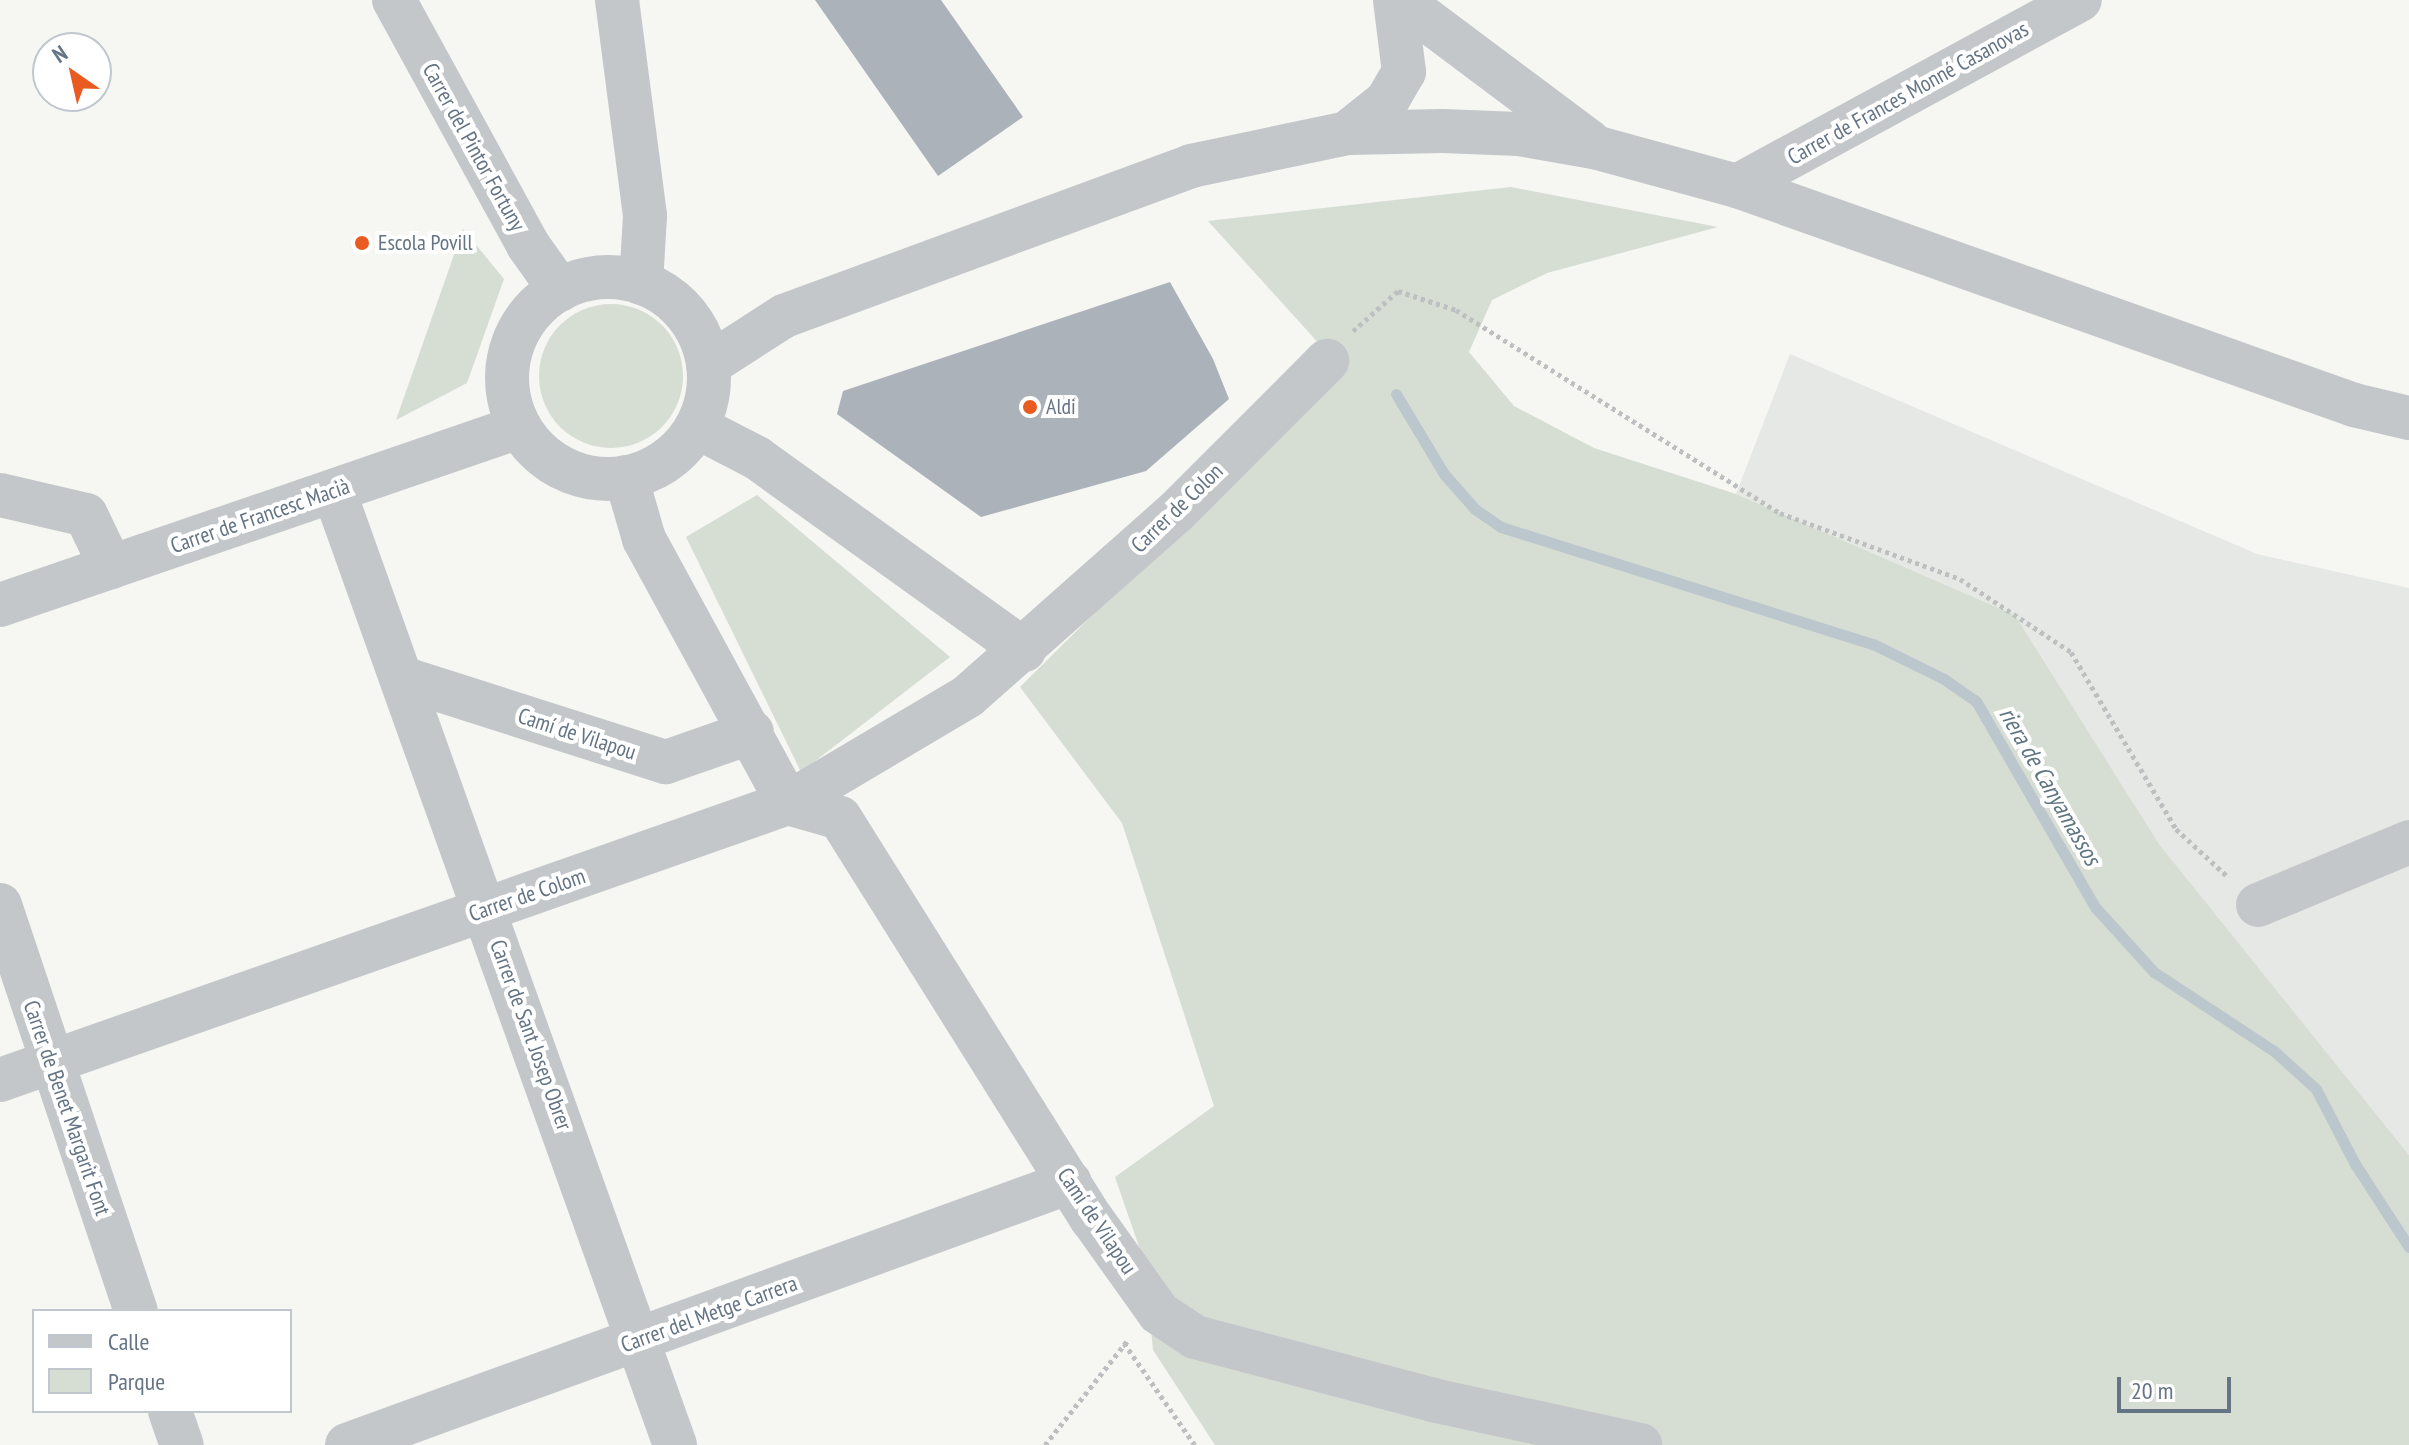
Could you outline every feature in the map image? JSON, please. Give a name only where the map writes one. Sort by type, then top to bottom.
[{"type":"street","name":"Carrer del Pintor Fortuny","points":[[394,0],[528,245],[560,290]]},
{"type":"street","points":[[617,0],[645,216],[641,283]]},
{"type":"street","points":[[1347,133],[1387,101],[1404,72],[1398,0]]},
{"type":"street","points":[[1398,0],[1598,148]]},
{"type":"street","name":"Carrer de Frances Monné Casanovas","points":[[1737,186],[2080,0]]},
{"type":"street","points":[[708,365],[784,316],[1191,166],[1347,133],[1519,134],[1598,148],[1737,186],[2354,405],[2409,418]]},
{"type":"street","points":[[686,313],[708,365],[707,397],[697,427],[667,459],[626,477],[605,479],[564,470],[531,444],[519,427],[509,400],[512,347],[539,305],[560,290],[600,277],[641,283],[686,313],[784,316]]},
{"type":"street","name":"Carrer de Colon","points":[[1024,650],[1176,512],[1327,361]]},
{"type":"street","name":"Carrer de Francesc Macià","points":[[0,605],[519,427]]},
{"type":"street","points":[[697,427],[757,458],[1024,650]]},
{"type":"street","points":[[626,477],[644,539],[788,803]]},
{"type":"street","name":"Carrer de Sant Josep Obrer","points":[[334,491],[641,1339],[675,1445]]},
{"type":"street","points":[[0,495],[86,515],[111,567]]},
{"type":"street","name":"Carrer de Colom","points":[[0,1080],[788,803],[968,696],[1024,650]]},
{"type":"street","name":"Camí de Vilapou","points":[[402,678],[666,762],[752,732]]},
{"type":"street","name":"Camí de Vilapou","points":[[788,803],[840,818],[1070,1182],[1159,1313],[1195,1337],[1437,1401],[1640,1445]]},
{"type":"street","points":[[2258,905],[2409,842]]},
{"type":"street","name":"Carrer de Benet Margarit Font","points":[[0,905],[50,1063],[135,1309]]},
{"type":"street","name":"Carrer del Metge Carrera","points":[[347,1445],[1070,1182]]},
{"type":"street","points":[[171,1413],[182,1445]]},
{"type":"path","points":[[1327,361],[1372,309],[1398,291],[1456,310],[1780,513],[1960,579],[2071,652],[2176,829],[2258,905]]},
{"type":"path","points":[[1045,1445],[1124,1343],[1159,1313]]},
{"type":"path","points":[[1124,1343],[1195,1445]]},
{"type":"shaded area","points":[[1790,354],[2257,554],[2409,588],[2409,1155],[2159,844],[2015,615],[1736,494]]},
{"type":"green space","points":[[1511,187],[1718,227],[1547,273],[1492,300],[1469,352],[1514,406],[1594,448],[1736,494],[2015,615],[2159,844],[2409,1155],[2409,1445],[1215,1445],[1153,1350],[1145,1264],[1115,1177],[1214,1106],[1122,823],[1020,687],[1341,368],[1208,221]]},
{"type":"green space","points":[[463,229],[504,279],[467,383],[396,420]]},
{"type":"green space","points":[[611,304],[639,309],[662,325],[678,348],[683,376],[678,404],[662,427],[639,443],[611,448],[583,443],[560,427],[544,404],[539,376],[544,348],[560,325],[583,309]]},
{"type":"green space","points":[[757,495],[950,657],[801,772],[686,537]]},
{"type":"building","points":[[815,0],[941,0],[1023,117],[938,176]]},
{"type":"building","name":"Aldi","points":[[1170,282],[1213,359],[1229,399],[1146,471],[981,517],[837,414],[843,391]]},
{"type":"waterway","name":"riera de Canyamassos","points":[[1396,394],[1444,474],[1475,509],[1501,527],[1873,644],[1944,679],[1976,701],[2095,907],[2154,972],[2274,1051],[2316,1089],[2355,1164],[2409,1247]]},
{"type":"place","name":"Escola Povill","points":[[362,243]]},
{"type":"place","name":"Aldi","points":[[1030,407]]}]
